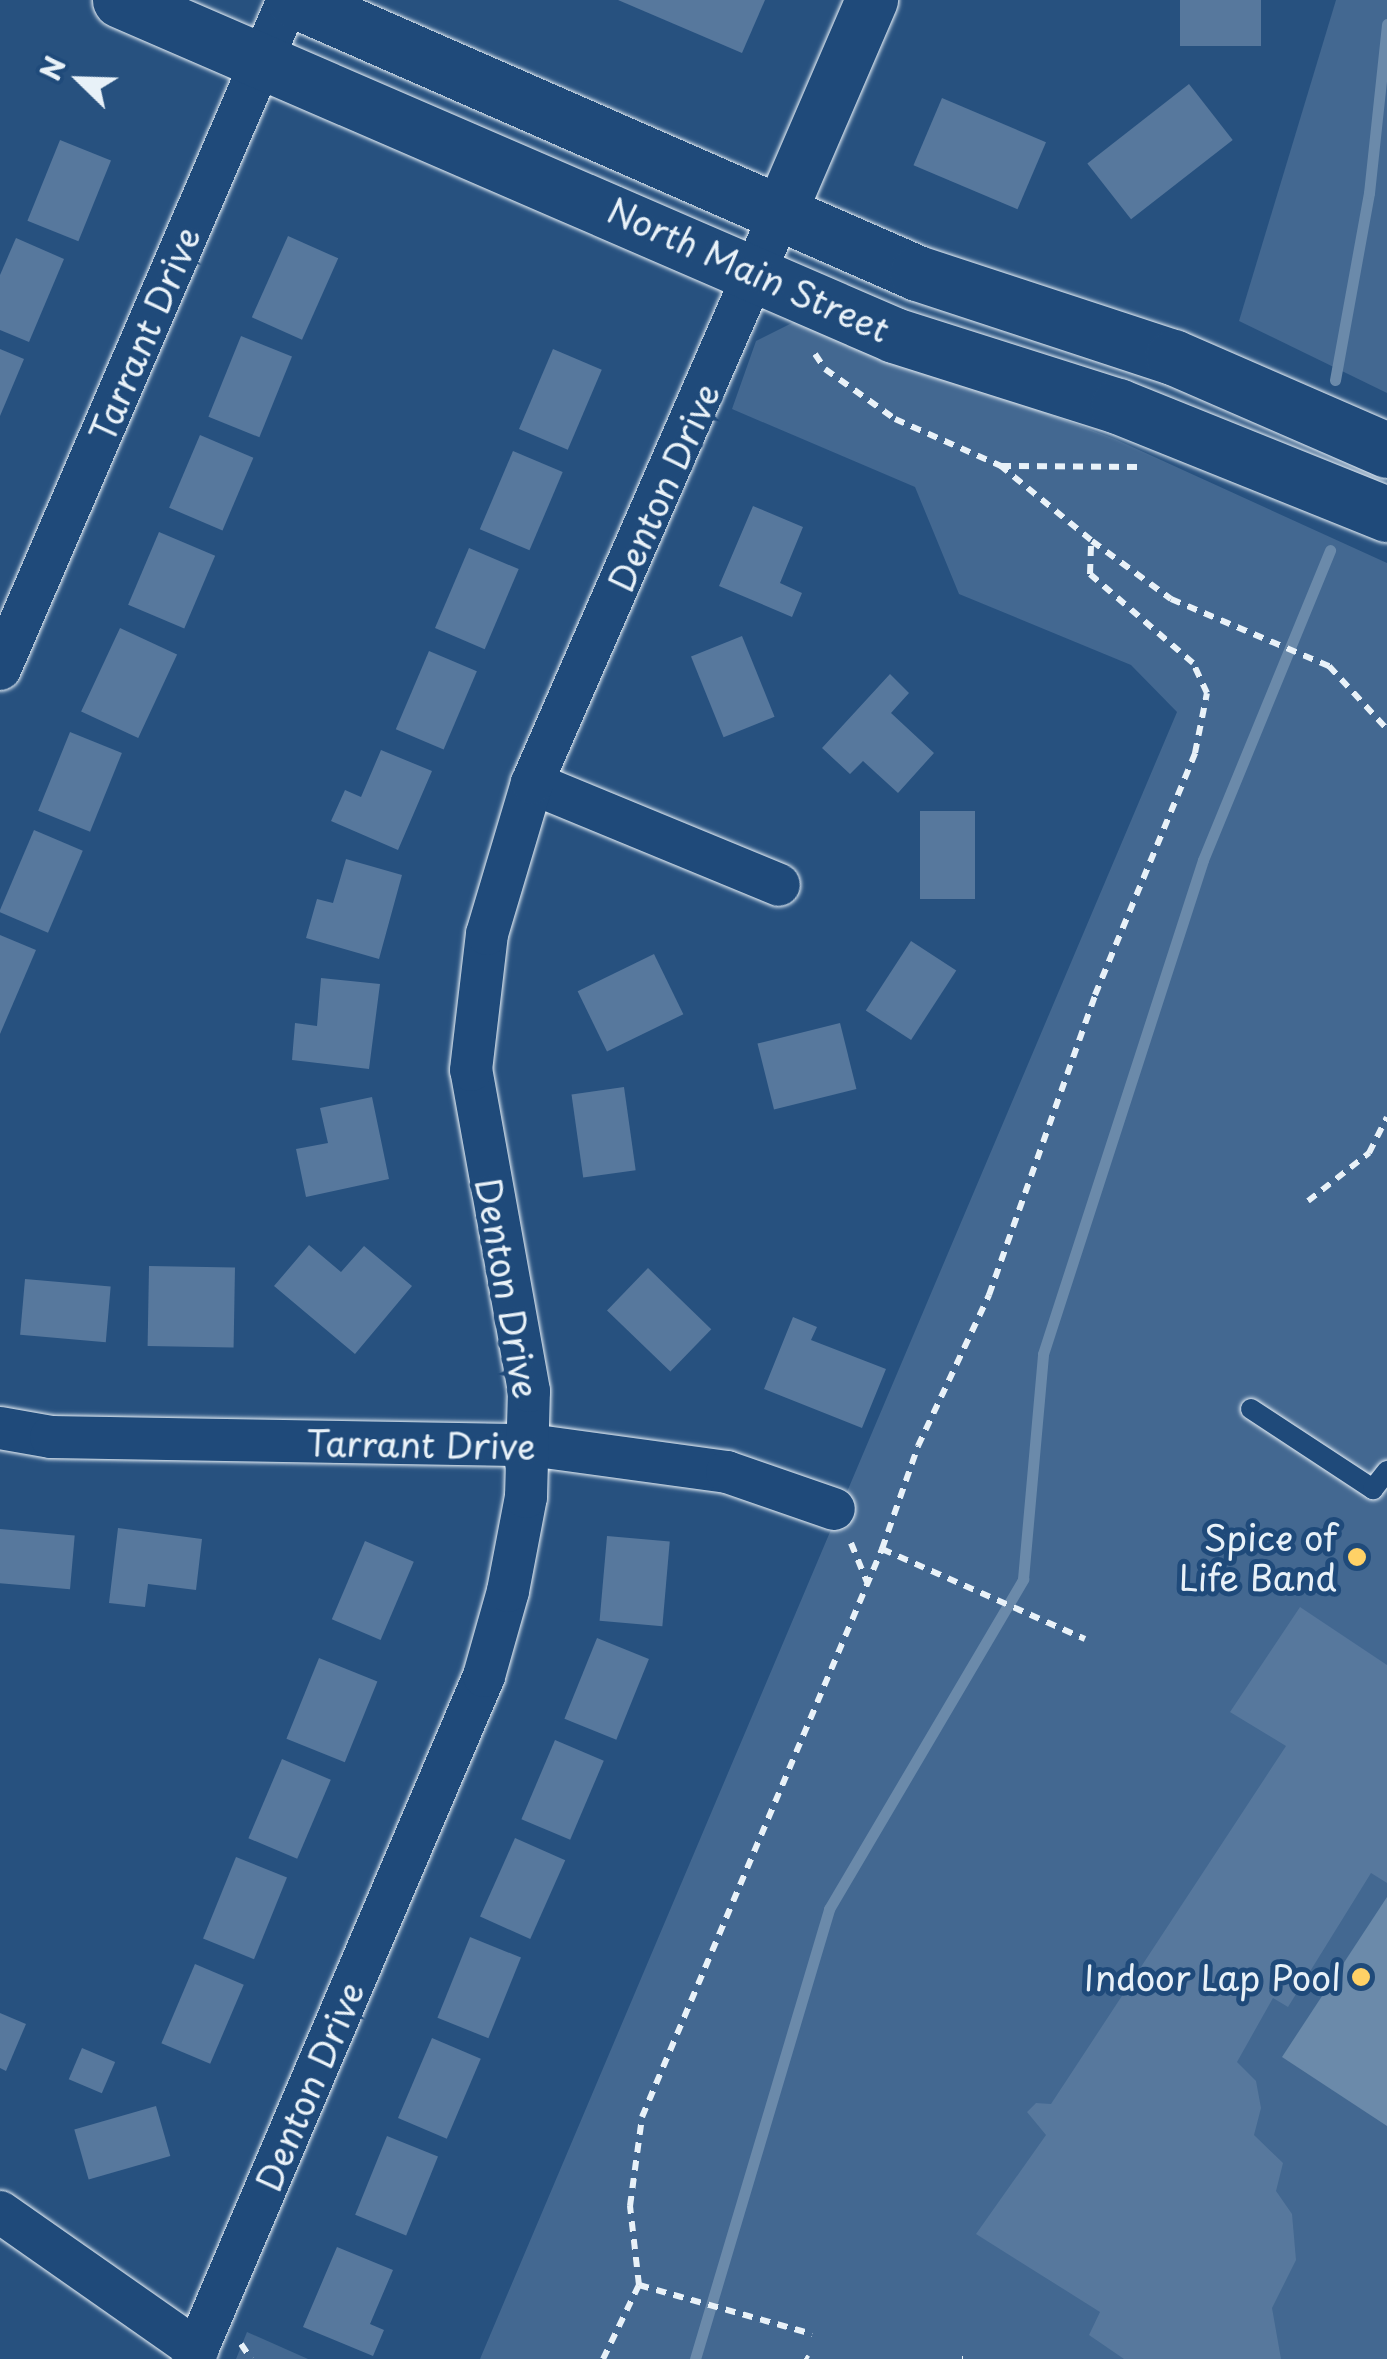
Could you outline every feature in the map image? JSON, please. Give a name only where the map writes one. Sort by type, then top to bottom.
[{"type":"main road","name":"North Main Street","points":[[120,0],[758,270],[894,335],[1118,406],[1387,514]]},
{"type":"main road","name":"North Main Street","points":[[291,0],[917,274],[1173,357],[1387,450]]},
{"type":"street","name":"Tarrant Drive","points":[[0,668],[291,0]]},
{"type":"street","points":[[780,214],[872,0]]},
{"type":"street","name":"Denton Drive","points":[[195,2355],[484,1676],[508,1591],[530,1445],[529,1391],[471,1070],[487,934],[532,784],[780,214]]},
{"type":"street","points":[[532,784],[779,885]]},
{"type":"street","name":"Tarrant Drive","points":[[0,1428],[51,1437],[530,1445],[727,1472],[834,1509]]},
{"type":"street","points":[[0,2212],[195,2355]]},
{"type":"lane","points":[[1251,1409],[1374,1490],[1387,1471]]},
{"type":"path","points":[[808,343],[825,369],[895,418],[1001,466],[1171,598],[1329,666],[1387,729]]},
{"type":"path","points":[[1001,466],[1151,469]]},
{"type":"path","points":[[603,2359],[639,2285],[630,2206],[642,2118],[882,1548],[918,1446],[989,1295],[1096,995],[1194,753],[1207,693],[1193,663],[1090,574],[1092,540]]},
{"type":"path","points":[[1308,1201],[1369,1153],[1387,1117]]},
{"type":"path","points":[[882,1548],[961,1588],[1085,1639]]},
{"type":"path","points":[[639,2285],[812,2334]]},
{"type":"shaded area","points":[[1336,0],[1387,0],[1387,393],[1239,321]]},
{"type":"shaded area","points":[[798,320],[1115,439],[1387,563],[1387,2359],[480,2359],[1177,712],[1131,665],[959,594],[915,487],[732,409],[756,341]]},
{"type":"shaded area","name":"Indoor Lap Pool","points":[[1387,1897],[1387,2126],[1282,2057]]},
{"type":"shaded area","points":[[247,2332],[308,2359],[236,2359]]},
{"type":"building","points":[[618,0],[765,0],[742,53]]},
{"type":"building","points":[[1180,0],[1261,0],[1261,46],[1180,46]]},
{"type":"building","points":[[1189,84],[1233,140],[1131,219],[1087,163]]},
{"type":"building","points":[[942,98],[1046,142],[1017,209],[913,165]]},
{"type":"building","points":[[60,140],[111,161],[78,241],[27,221]]},
{"type":"building","points":[[288,236],[338,258],[302,340],[252,317]]},
{"type":"building","points":[[16,238],[64,259],[29,342],[0,330],[0,275]]},
{"type":"building","points":[[241,336],[292,357],[259,437],[208,417]]},
{"type":"building","points":[[0,349],[24,359],[0,416]]},
{"type":"building","points":[[553,349],[602,370],[568,450],[519,429]]},
{"type":"building","points":[[200,435],[253,458],[223,530],[169,508]]},
{"type":"building","points":[[513,451],[563,472],[529,550],[480,529]]},
{"type":"building","points":[[753,506],[803,527],[780,583],[802,593],[792,617],[719,586]]},
{"type":"building","points":[[159,532],[215,556],[184,629],[128,605]]},
{"type":"building","points":[[469,548],[519,569],[485,649],[435,628]]},
{"type":"building","points":[[120,628],[177,655],[138,738],[81,711]]},
{"type":"building","points":[[742,636],[775,717],[724,737],[691,657]]},
{"type":"building","points":[[429,651],[477,671],[444,750],[396,729]]},
{"type":"building","points":[[890,674],[909,693],[891,713],[934,753],[898,793],[863,761],[850,774],[822,748]]},
{"type":"building","points":[[70,732],[122,753],[90,832],[38,811]]},
{"type":"building","points":[[381,750],[432,771],[398,850],[331,821],[345,790],[361,797]]},
{"type":"building","points":[[920,811],[975,811],[975,899],[920,899]]},
{"type":"building","points":[[34,830],[83,851],[48,933],[0,912]]},
{"type":"building","points":[[346,859],[402,875],[379,959],[306,938],[317,899],[333,903]]},
{"type":"building","points":[[0,935],[36,950],[0,1034]]},
{"type":"building","points":[[911,941],[956,970],[911,1040],[866,1011]]},
{"type":"building","points":[[654,954],[683,1014],[607,1051],[578,991]]},
{"type":"building","points":[[321,978],[380,984],[369,1069],[292,1060],[295,1023],[317,1026]]},
{"type":"building","points":[[840,1023],[856,1089],[774,1110],[758,1044]]},
{"type":"building","points":[[624,1087],[636,1170],[583,1178],[572,1094]]},
{"type":"building","points":[[372,1097],[389,1179],[306,1197],[296,1149],[328,1143],[320,1108]]},
{"type":"building","points":[[309,1245],[341,1272],[364,1246],[412,1286],[355,1354],[274,1286]]},
{"type":"building","points":[[149,1266],[235,1268],[234,1347],[148,1346]]},
{"type":"building","points":[[648,1268],[711,1329],[670,1372],[607,1310]]},
{"type":"building","points":[[25,1279],[111,1286],[106,1342],[20,1335]]},
{"type":"building","points":[[793,1317],[817,1327],[811,1340],[886,1369],[862,1428],[764,1389]]},
{"type":"building","points":[[118,1528],[202,1539],[196,1590],[148,1584],[145,1607],[109,1603]]},
{"type":"building","points":[[0,1529],[75,1536],[70,1589],[0,1583]]},
{"type":"building","points":[[607,1536],[670,1541],[662,1626],[600,1621]]},
{"type":"building","points":[[365,1541],[414,1562],[381,1640],[332,1619]]},
{"type":"building","points":[[1300,1607],[1387,1665],[1387,1883],[1371,1873],[1288,2007],[1273,1998],[1237,2062],[1256,2081],[1261,2108],[1254,2135],[1283,2163],[1276,2191],[1292,2214],[1296,2260],[1272,2308],[1281,2359],[1124,2359],[1089,2335],[1100,2312],[976,2234],[1046,2135],[1027,2112],[1036,2103],[1051,2104],[1286,1746],[1230,1712]]},
{"type":"building","points":[[597,1638],[649,1659],[616,1740],[564,1719]]},
{"type":"building","points":[[319,1658],[377,1682],[345,1762],[286,1739]]},
{"type":"building","points":[[555,1740],[604,1761],[570,1840],[521,1819]]},
{"type":"building","points":[[282,1759],[331,1780],[297,1859],[248,1838]]},
{"type":"building","points":[[515,1838],[565,1860],[530,1939],[480,1917]]},
{"type":"building","points":[[236,1857],[287,1878],[254,1959],[203,1939]]},
{"type":"building","points":[[470,1937],[521,1958],[488,2038],[437,2018]]},
{"type":"building","points":[[195,1964],[244,1985],[210,2064],[161,2043]]},
{"type":"building","points":[[0,2013],[26,2024],[6,2071],[0,2068]]},
{"type":"building","points":[[432,2038],[481,2059],[447,2139],[398,2118]]},
{"type":"building","points":[[82,2048],[115,2062],[102,2093],[69,2079]]},
{"type":"building","points":[[156,2106],[170,2156],[89,2179],[74,2129]]},
{"type":"building","points":[[387,2136],[438,2157],[406,2235],[355,2215]]},
{"type":"building","points":[[337,2247],[393,2270],[370,2324],[384,2330],[373,2356],[303,2327]]},
{"type":"waterway","points":[[1335,380],[1369,193],[1387,24]]},
{"type":"waterway","points":[[695,2359],[829,1909],[1023,1579],[1043,1354],[1203,860],[1330,550]]},
{"type":"place","name":"Spice of Life Band","points":[[1357,1557]]},
{"type":"place","name":"Indoor Lap Pool","points":[[1361,1977]]}]
